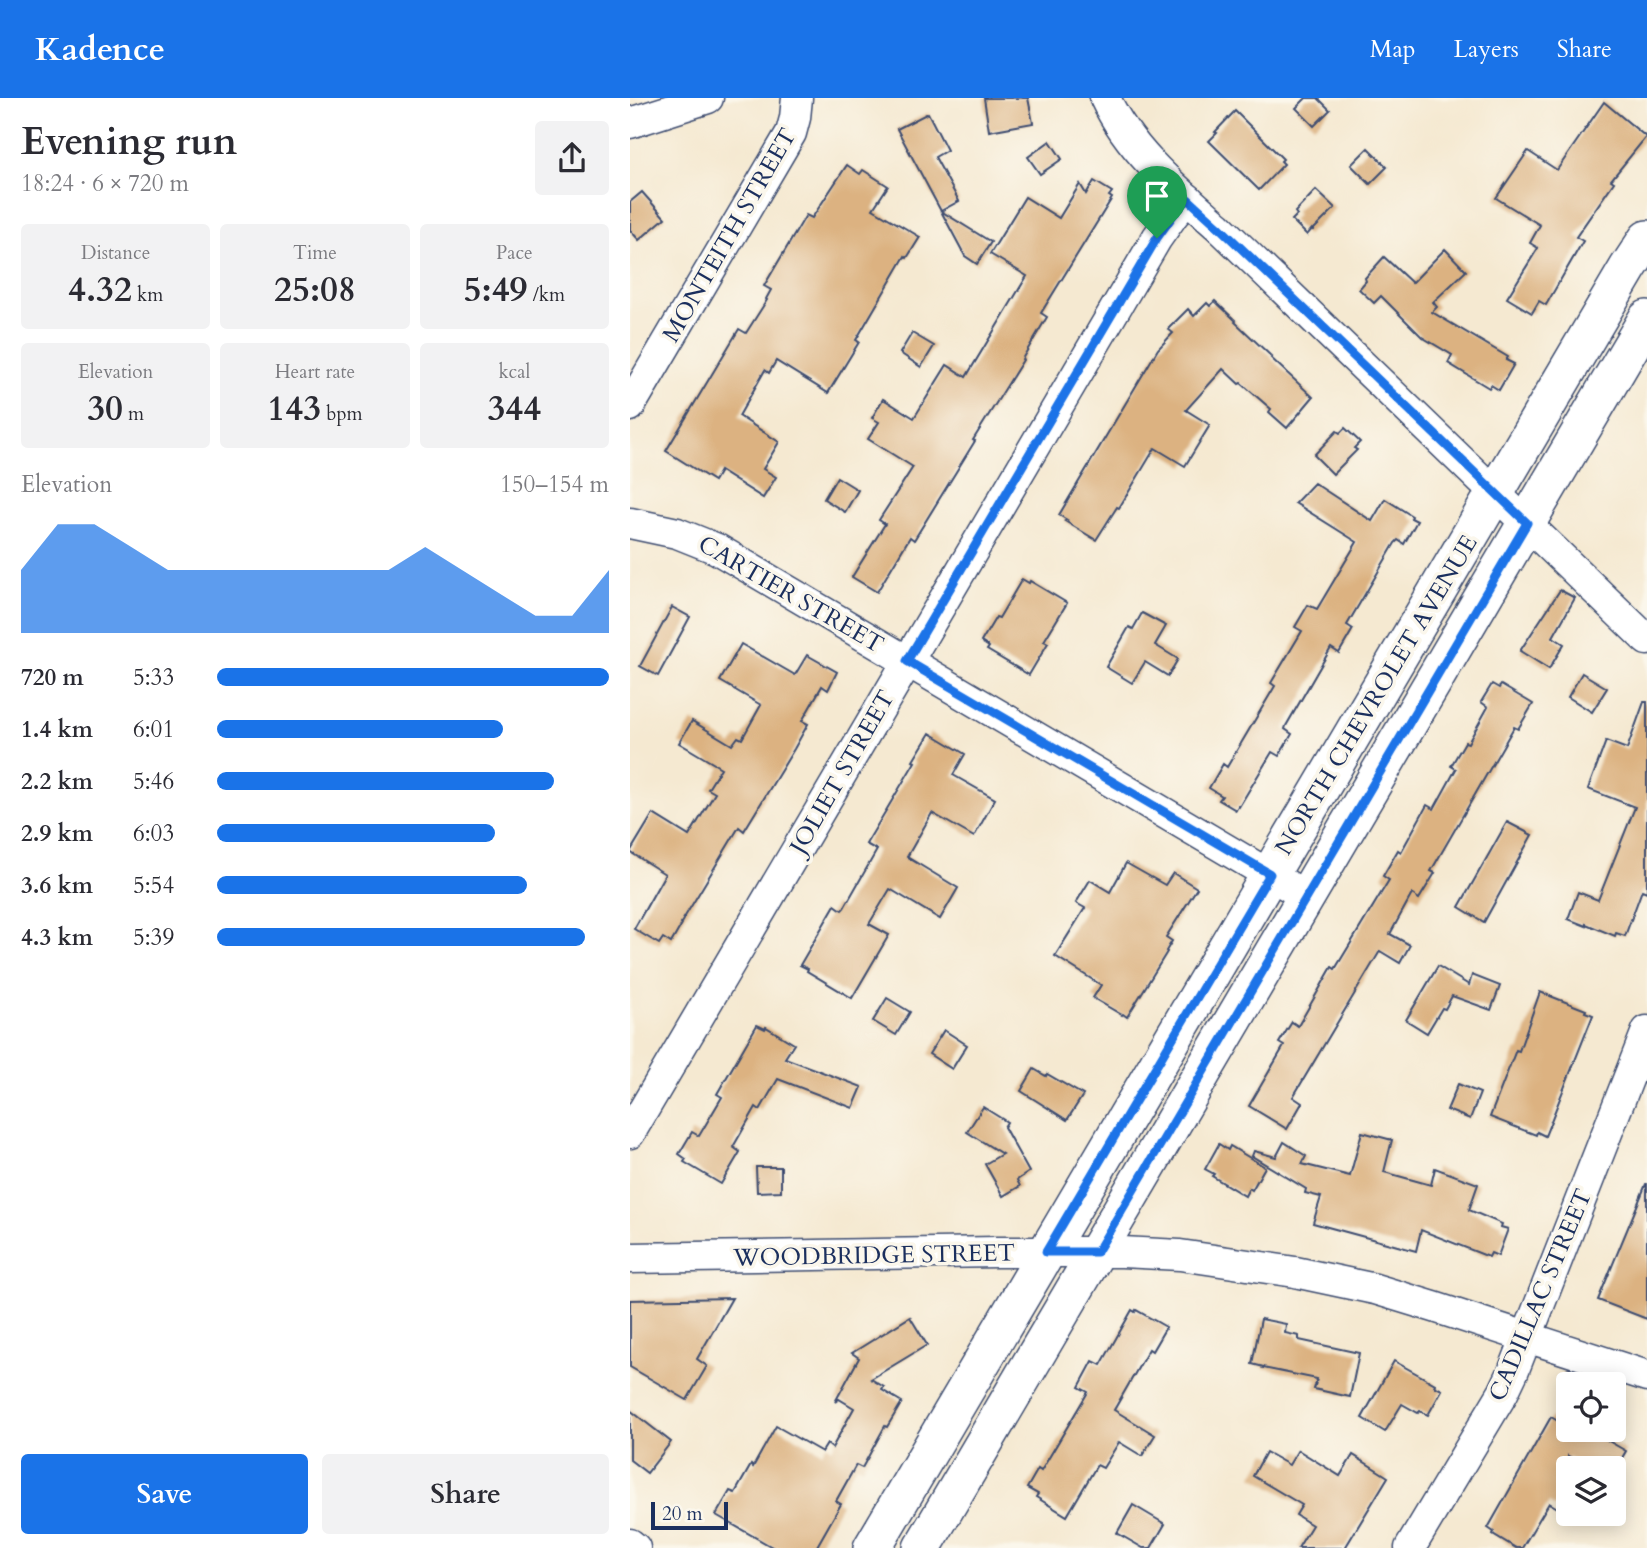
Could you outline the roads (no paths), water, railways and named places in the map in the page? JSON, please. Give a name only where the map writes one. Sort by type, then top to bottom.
[{"type":"street","points":[[630,123],[708,98]]},
{"type":"street","name":"MONTEITH STREET","points":[[630,406],[787,141],[793,126],[797,98]]},
{"type":"street","points":[[1105,98],[1116,120],[1151,162],[1647,640]]},
{"type":"street","name":"JOLIET STREET","points":[[630,1133],[1157,238],[1188,199]]},
{"type":"street","name":"NORTH CHEVROLET AVENUE","points":[[872,1548],[1647,239]]},
{"type":"street","name":"NORTH CHEVROLET AVENUE","points":[[922,1548],[1647,319]]},
{"type":"street","name":"CARTIER STREET","points":[[630,523],[677,533],[717,549],[1307,897]]},
{"type":"street","name":"CADILLAC STREET","points":[[1410,1548],[1503,1393],[1647,1031]]},
{"type":"street","name":"WOODBRIDGE STREET","points":[[630,1258],[1046,1252],[1180,1255],[1322,1277],[1402,1297],[1647,1376]]},
{"type":"street","points":[[630,1544],[635,1548]]}]
